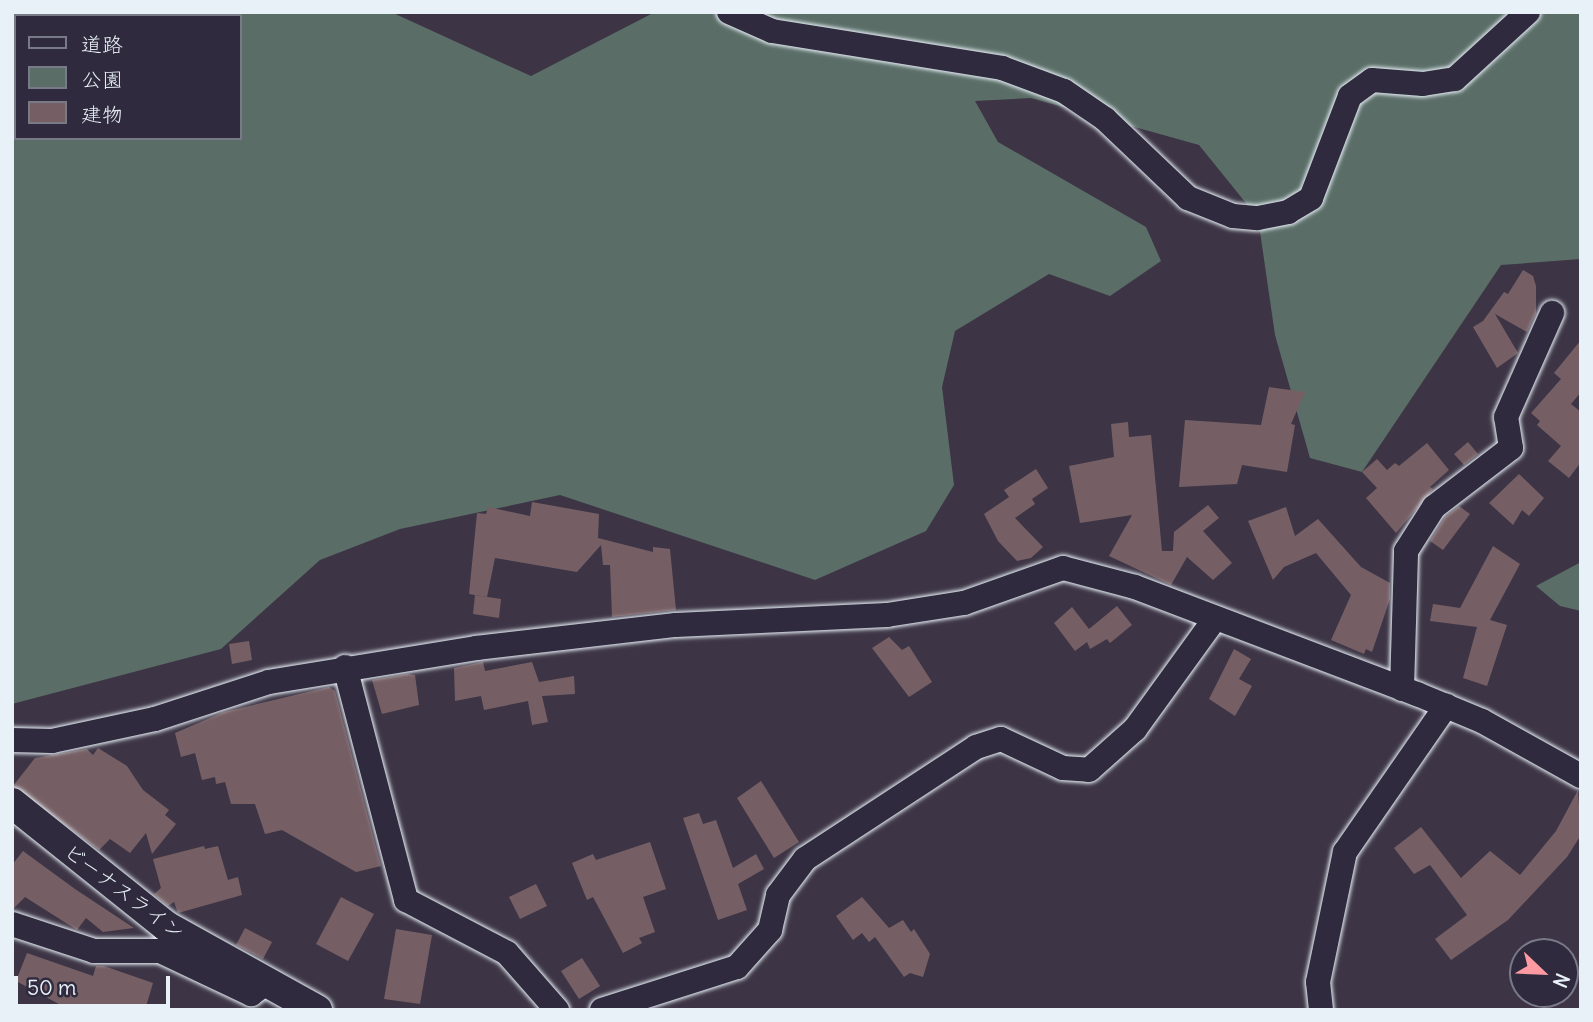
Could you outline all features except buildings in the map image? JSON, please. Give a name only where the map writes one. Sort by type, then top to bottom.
[{"type":"main road","name":"ビーナスライン","points":[[12,803],[143,910],[317,1010]]},
{"type":"street","points":[[729,12],[772,30],[1002,68],[1064,91],[1105,119],[1188,198],[1233,216],[1258,218],[1288,212],[1311,198],[1350,96],[1372,80],[1423,84],[1455,79],[1528,12]]},
{"type":"street","points":[[1402,689],[1406,551],[1434,507],[1511,447],[1506,416],[1552,313]]},
{"type":"street","points":[[12,740],[52,741],[155,719],[269,682],[345,667],[676,625],[887,615],[964,603],[1063,568],[1135,587],[1214,620],[1446,706],[1581,776]]},
{"type":"street","points":[[602,1010],[737,967],[770,930],[778,895],[805,859],[976,747],[1001,739],[1063,768],[1089,770],[1135,729],[1214,620]]},
{"type":"street","points":[[345,667],[406,900],[507,953],[557,1010]]},
{"type":"street","points":[[1321,1010],[1318,982],[1345,852],[1446,706]]},
{"type":"street","points":[[12,924],[94,951],[160,951],[251,994],[266,983]]},
{"type":"green space","points":[[12,12],[391,12],[531,76],[655,12],[1581,12],[1581,259],[1501,265],[1362,472],[1310,458],[1275,335],[1258,218],[1199,145],[1031,98],[975,101],[998,142],[1146,227],[1161,261],[1110,296],[1049,274],[955,331],[942,387],[954,485],[926,531],[815,580],[560,495],[400,529],[320,560],[221,649],[12,704]]},
{"type":"green space","points":[[1581,562],[1581,611],[1560,606],[1536,586]]}]
